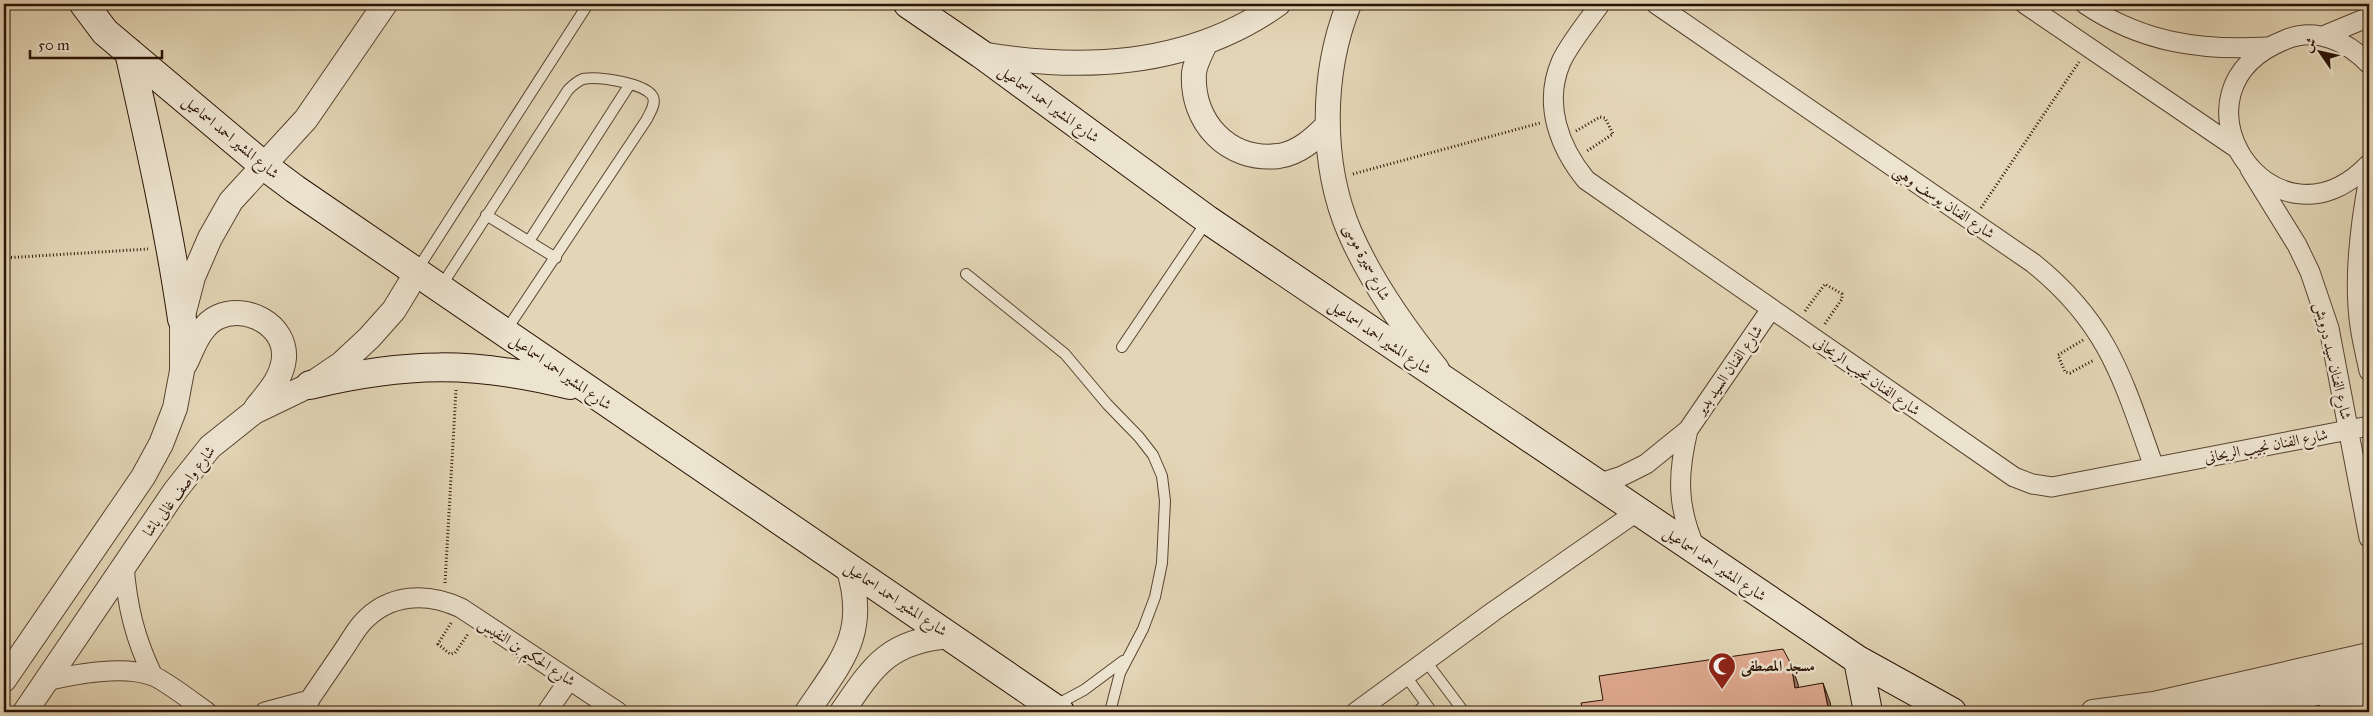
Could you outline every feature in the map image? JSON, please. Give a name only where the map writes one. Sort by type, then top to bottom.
[{"type":"main road","name":"شارع المشير احمد اسماعيل","points":[[84,4],[105,32],[263,165],[585,389],[1056,710]]},
{"type":"main road","name":"شارع المشير احمد اسماعيل","points":[[908,4],[981,54],[1208,220],[1597,484],[1858,660],[1952,712]]},
{"type":"main road","points":[[129,52],[172,248],[182,319]]},
{"type":"main road","points":[[310,385],[358,374],[388,370],[458,367],[500,371],[585,389]]},
{"type":"main road","points":[[1858,660],[1868,712]]},
{"type":"main road","points":[[2210,712],[2369,681]]},
{"type":"main road","points":[[2332,712],[2369,705]]},
{"type":"street","points":[[4,680],[13,657],[143,477],[162,444],[174,408],[182,371],[182,319],[193,277],[210,238],[231,201],[306,119],[385,4]]},
{"type":"street","points":[[981,54],[1018,60],[1081,64],[1144,59],[1204,44],[1252,22],[1278,4]]},
{"type":"street","name":"شارع سميرة موسى","points":[[1348,4],[1341,22],[1330,73],[1327,126],[1334,180],[1349,232],[1373,280],[1404,329],[1450,384]]},
{"type":"street","name":"شارع الفنان نجيب الريحانى","points":[[1600,4],[1562,61],[1554,89],[1555,119],[1560,139],[1570,161],[1586,180],[2014,477],[2032,484],[2052,487],[2369,426]]},
{"type":"street","name":"شارع الفنان يوسف وهبى","points":[[1656,4],[1973,221],[2055,280],[2074,300],[2098,331],[2110,351],[2119,368],[2154,467]]},
{"type":"street","points":[[2025,4],[2235,147]]},
{"type":"street","points":[[2085,4],[2121,24],[2156,38],[2192,46],[2230,49],[2267,47]]},
{"type":"street","points":[[2323,36],[2369,17]]},
{"type":"street","points":[[2369,64],[2357,52],[2341,42],[2323,36],[2294,36],[2267,47],[2249,61],[2236,80],[2232,95],[2229,125],[2235,147],[2250,169],[2268,184],[2290,192],[2313,194],[2336,189],[2356,178],[2369,164]]},
{"type":"street","points":[[1204,44],[1194,70],[1195,99],[1206,125],[1226,144],[1252,155],[1280,156],[1307,145],[1327,126]]},
{"type":"street","name":"شارع الفنان سيد درويش","points":[[2250,169],[2297,245],[2320,299],[2329,328],[2369,538]]},
{"type":"street","points":[[2369,178],[2361,226],[2358,292],[2360,325],[2369,371]]},
{"type":"street","name":"شارع واصف غالى باشا","points":[[25,712],[124,565],[175,492],[210,447],[254,412],[310,385],[341,364],[369,338],[394,310],[417,272]]},
{"type":"street","name":"شارع الفنان السيد بدير","points":[[1597,484],[1622,476],[1646,464],[1688,430],[1771,309]]},
{"type":"street","points":[[182,371],[200,334],[217,318],[239,312],[262,318],[278,335],[284,357],[278,380],[254,412]]},
{"type":"street","name":"شارع الفنان السيد بدير","points":[[1688,430],[1679,481],[1681,505],[1687,529],[1697,551]]},
{"type":"street","points":[[1356,712],[1425,660],[1638,511]]},
{"type":"street","points":[[124,565],[126,594],[131,622],[140,650],[153,676]]},
{"type":"street","points":[[807,712],[842,660],[852,638],[857,614],[855,590],[848,567]]},
{"type":"street","name":"شارع الحكيم بن النفيس","points":[[305,706],[362,623],[379,608],[400,599],[422,596],[444,600],[461,608],[618,712]]},
{"type":"street","points":[[842,712],[867,676],[883,659],[903,646],[926,638],[950,636]]},
{"type":"street","points":[[2093,712],[2154,704],[2369,655]]},
{"type":"street","points":[[46,681],[72,674],[99,671],[153,676],[207,712]]},
{"type":"street","points":[[547,712],[569,680]]},
{"type":"street","points":[[265,712],[305,706]]},
{"type":"lane","points":[[417,272],[588,4]]},
{"type":"lane","points":[[440,288],[568,90],[584,79],[630,84],[647,90],[654,104],[647,119],[556,258],[504,333]]},
{"type":"lane","points":[[529,240],[630,84]]},
{"type":"lane","points":[[486,215],[556,258]]},
{"type":"lane","points":[[1122,347],[1208,220]]},
{"type":"lane","points":[[966,274],[1065,354],[1106,404],[1139,437],[1153,455],[1162,476],[1164,502],[1162,564],[1155,597],[1146,621],[1126,659],[1110,712]]},
{"type":"lane","points":[[1056,710],[1126,659]]},
{"type":"lane","points":[[1425,660],[1464,712]]},
{"type":"lane","points":[[1405,675],[1429,708],[1417,712]]},
{"type":"path","points":[[1973,221],[2088,47]]},
{"type":"path","points":[[1560,139],[1603,117],[1613,132],[1611,136],[1570,161]]},
{"type":"path","points":[[1334,180],[1555,119]]},
{"type":"path","points":[[4,258],[172,248]]},
{"type":"path","points":[[1795,326],[1825,284],[1842,294],[1842,299],[1814,340]]},
{"type":"path","points":[[2098,331],[2058,355],[2065,372],[2070,373],[2110,351]]},
{"type":"path","points":[[444,600],[458,367]]},
{"type":"path","points":[[461,608],[438,642],[439,646],[450,654],[455,653],[478,619]]},
{"type":"building","points":[[1783,649],[1791,664],[1795,688],[1823,683],[1829,712],[1583,712],[1581,703],[1603,700],[1599,676]]},
{"type":"place","name":"مسجد المصطفى","points":[[1722,690]]}]
